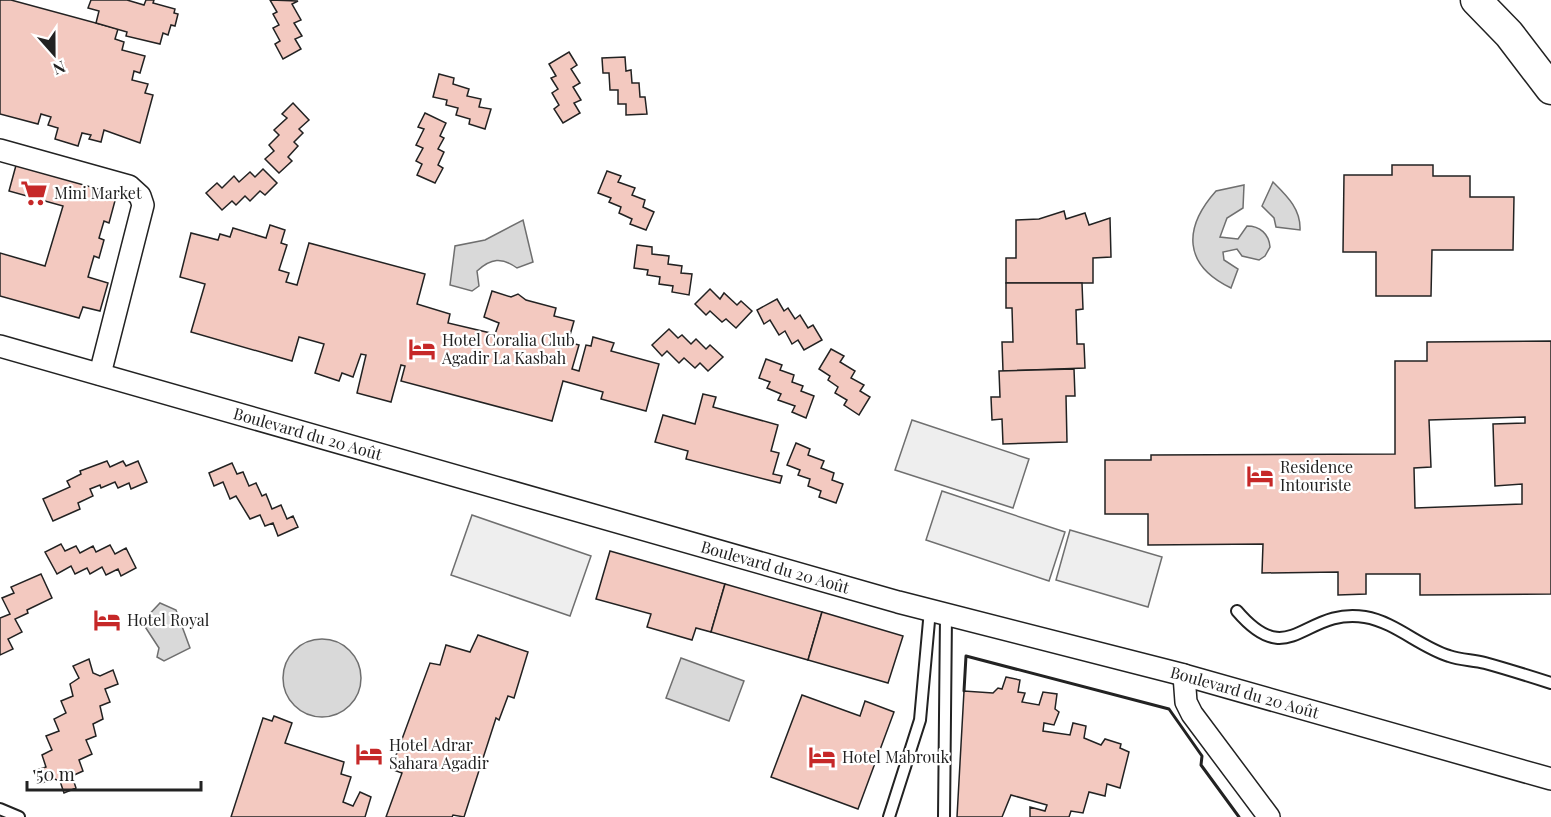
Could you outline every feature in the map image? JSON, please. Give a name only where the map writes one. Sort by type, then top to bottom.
[{"type":"street","points":[[1476,0],[1509,34],[1551,89]]},
{"type":"street","points":[[0,150],[129,186],[140,196],[143,205],[140,220],[130,249],[100,374]]},
{"type":"street","name":"Boulevard du 20 Août","points":[[0,346],[938,612],[1184,675],[1551,779]]},
{"type":"street","points":[[1184,675],[1186,702],[1192,714],[1269,817]]},
{"type":"lane","points":[[1238,611],[1248,624],[1278,640],[1293,637],[1318,622],[1339,616],[1366,617],[1449,656],[1551,683]]},
{"type":"lane","points":[[889,817],[920,720],[938,612]]},
{"type":"lane","points":[[938,612],[944,817]]},
{"type":"lane","points":[[0,809],[19,817]]},
{"type":"shaded area","points":[[1273,182],[1296,209],[1300,230],[1276,227],[1274,218],[1262,206]]},
{"type":"shaded area","points":[[1244,185],[1243,208],[1227,218],[1220,237],[1238,239],[1247,226],[1252,226],[1260,229],[1266,235],[1270,247],[1265,256],[1259,260],[1242,256],[1237,249],[1223,252],[1224,260],[1238,269],[1231,288],[1215,279],[1196,257],[1193,245],[1194,232],[1205,205],[1216,191]]},
{"type":"shaded area","points":[[523,220],[533,262],[517,268],[506,262],[492,261],[477,271],[479,286],[472,291],[450,285],[455,246],[485,240]]},
{"type":"shaded area","points":[[912,420],[1029,459],[1013,508],[895,470]]},
{"type":"shaded area","points":[[942,491],[1065,532],[1049,581],[926,540]]},
{"type":"shaded area","points":[[472,515],[591,556],[570,616],[451,575]]},
{"type":"shaded area","points":[[1070,530],[1162,557],[1148,607],[1056,580]]},
{"type":"shaded area","points":[[160,603],[176,610],[190,648],[164,661],[157,657],[159,648],[142,622]]},
{"type":"shaded area","points":[[322,639],[337,642],[349,651],[358,663],[361,678],[358,693],[349,705],[337,714],[322,717],[307,714],[295,705],[286,693],[283,678],[286,663],[295,651],[307,642]]},
{"type":"shaded area","points":[[681,658],[744,681],[729,721],[666,698]]},
{"type":"building","points":[[0,0],[11,0],[118,29],[115,39],[124,42],[122,50],[145,56],[140,73],[134,71],[132,80],[148,84],[145,93],[153,95],[140,143],[104,130],[101,142],[89,139],[91,135],[82,133],[78,146],[55,139],[58,128],[48,125],[51,117],[41,114],[38,124],[0,114]]},
{"type":"building","points":[[91,0],[127,0],[144,5],[146,0],[154,0],[153,3],[175,9],[174,13],[178,14],[175,26],[171,25],[168,35],[163,33],[160,44],[126,36],[127,32],[96,23],[99,11],[88,8]]},
{"type":"building","points":[[270,0],[298,1],[292,4],[301,20],[294,23],[302,36],[295,39],[301,49],[283,59],[275,44],[280,41],[273,28],[279,25],[273,14],[277,12]]},
{"type":"building","points":[[569,52],[577,65],[571,69],[580,83],[573,87],[581,100],[574,103],[580,113],[563,123],[554,109],[559,105],[552,93],[558,89],[551,78],[556,76],[549,64]]},
{"type":"building","points":[[625,57],[626,71],[631,70],[632,83],[639,83],[640,97],[645,97],[647,114],[626,115],[626,104],[618,104],[618,90],[610,90],[609,73],[603,73],[602,58]]},
{"type":"building","points":[[439,74],[454,78],[453,84],[469,89],[467,96],[481,99],[479,107],[491,109],[485,129],[469,124],[470,119],[456,115],[458,108],[446,105],[447,100],[433,97]]},
{"type":"building","points":[[293,103],[309,120],[299,129],[303,133],[294,142],[298,146],[288,157],[292,161],[279,173],[265,159],[274,151],[269,145],[279,135],[274,130],[287,118],[282,114]]},
{"type":"building","points":[[425,113],[446,123],[440,136],[444,138],[438,149],[444,152],[438,165],[443,168],[435,183],[417,175],[422,164],[416,161],[423,148],[416,145],[424,129],[418,127]]},
{"type":"building","points":[[18,158],[107,184],[105,194],[116,197],[109,223],[104,221],[99,238],[104,240],[99,258],[94,256],[88,277],[108,283],[100,311],[83,307],[79,318],[0,296],[0,253],[45,266],[63,206],[9,191]]},
{"type":"building","points":[[1392,165],[1433,165],[1433,176],[1470,176],[1470,197],[1514,197],[1513,250],[1432,250],[1431,296],[1376,296],[1376,252],[1343,252],[1344,175],[1392,175]]},
{"type":"building","points":[[263,169],[277,183],[265,195],[260,191],[250,201],[245,196],[236,205],[232,201],[222,210],[206,193],[217,183],[222,188],[234,176],[239,182],[250,172],[255,177]]},
{"type":"building","points":[[607,171],[621,176],[618,182],[635,188],[632,195],[645,200],[643,207],[654,212],[646,230],[630,224],[632,219],[619,213],[621,207],[609,202],[611,198],[598,193]]},
{"type":"building","points":[[1064,211],[1066,219],[1085,213],[1089,225],[1110,218],[1111,257],[1093,258],[1093,283],[1006,283],[1006,258],[1016,258],[1016,220],[1039,219]]},
{"type":"building","points":[[270,225],[285,230],[281,243],[287,245],[279,270],[289,273],[286,282],[297,285],[309,243],[425,274],[417,304],[450,314],[448,323],[495,334],[499,323],[484,317],[492,291],[511,297],[518,294],[526,300],[556,308],[554,316],[574,321],[568,342],[579,345],[572,369],[579,371],[586,345],[591,346],[593,337],[614,343],[611,351],[659,364],[646,411],[601,399],[603,392],[563,381],[552,421],[401,381],[405,366],[401,365],[391,402],[357,393],[366,355],[361,354],[353,377],[342,373],[339,381],[315,373],[324,344],[299,337],[292,361],[191,332],[205,284],[180,277],[191,233],[218,240],[220,234],[230,237],[233,228],[266,238]]},
{"type":"building","points":[[637,245],[652,247],[652,254],[669,256],[668,264],[682,266],[681,273],[692,274],[689,295],[672,292],[673,286],[659,284],[660,277],[647,275],[648,270],[634,268]]},
{"type":"building","points":[[1006,283],[1082,283],[1083,309],[1076,310],[1077,344],[1084,344],[1085,368],[1003,371],[1002,342],[1013,342],[1012,308],[1006,308]]},
{"type":"building","points":[[710,289],[720,299],[724,293],[737,305],[741,301],[752,311],[736,328],[726,319],[722,322],[710,311],[706,315],[695,304]]},
{"type":"building","points":[[777,299],[784,311],[788,308],[795,319],[800,315],[808,328],[813,325],[822,340],[804,350],[798,340],[792,344],[785,331],[779,335],[770,320],[764,324],[757,310]]},
{"type":"building","points":[[669,329],[678,338],[682,335],[691,344],[696,339],[706,349],[710,345],[723,357],[708,371],[700,363],[695,368],[684,358],[679,363],[667,351],[662,356],[652,345]]},
{"type":"building","name":"Residence Intouriste","points":[[1551,341],[1551,594],[1420,595],[1420,574],[1366,574],[1366,594],[1338,595],[1338,572],[1262,573],[1263,544],[1148,545],[1148,514],[1105,514],[1105,460],[1151,460],[1151,455],[1395,454],[1395,361],[1427,361],[1427,342]],"holes":[[[1525,417],[1525,423],[1493,424],[1495,486],[1522,484],[1522,504],[1415,508],[1414,468],[1431,467],[1429,420]]]},
{"type":"building","points":[[831,349],[844,356],[840,362],[855,371],[851,378],[864,385],[860,391],[870,397],[859,415],[844,405],[847,400],[835,393],[838,387],[828,380],[830,376],[819,369]]},
{"type":"building","points":[[766,359],[782,365],[780,370],[794,375],[792,382],[803,386],[801,391],[814,396],[806,418],[792,412],[795,406],[778,400],[781,394],[767,388],[770,382],[759,378]]},
{"type":"building","points":[[1074,369],[1075,396],[1066,396],[1067,442],[1003,444],[1002,419],[992,420],[991,397],[1000,397],[999,371]]},
{"type":"building","points":[[703,394],[716,397],[713,407],[778,425],[771,451],[779,453],[773,474],[782,476],[780,483],[686,459],[688,451],[655,442],[663,415],[695,424]]},
{"type":"building","points":[[796,443],[810,449],[808,455],[824,461],[821,468],[834,473],[832,480],[843,484],[836,503],[819,497],[821,491],[808,486],[810,479],[798,475],[800,470],[787,465]]},
{"type":"building","points":[[107,461],[110,467],[123,461],[126,466],[138,461],[147,482],[131,489],[129,483],[118,488],[115,482],[101,488],[100,485],[90,489],[93,496],[78,503],[80,509],[53,521],[43,499],[70,487],[67,481],[81,474],[80,471]]},
{"type":"building","points":[[232,463],[237,474],[243,472],[249,486],[256,483],[262,496],[266,494],[272,509],[281,505],[287,519],[293,516],[298,527],[278,536],[273,523],[265,526],[260,515],[250,519],[236,496],[230,499],[223,482],[214,486],[209,473]]},
{"type":"building","points":[[61,544],[65,551],[76,546],[80,553],[93,546],[96,552],[110,545],[115,554],[126,548],[136,568],[121,576],[118,569],[106,575],[102,567],[90,574],[87,568],[75,574],[71,566],[57,574],[45,552]]},
{"type":"building","points":[[610,551],[725,584],[711,632],[696,628],[692,640],[647,627],[651,614],[596,599]]},
{"type":"building","points":[[41,574],[52,598],[27,610],[28,613],[15,619],[22,632],[8,639],[13,649],[0,655],[0,618],[10,614],[2,598],[14,593],[11,587]]},
{"type":"building","points":[[725,584],[822,612],[808,660],[711,632]]},
{"type":"building","points":[[822,612],[903,636],[888,683],[808,660]]},
{"type":"building","points":[[478,635],[528,652],[514,698],[508,696],[499,720],[496,718],[464,817],[453,815],[452,817],[386,817],[402,773],[391,769],[430,663],[440,665],[446,645],[470,652]]},
{"type":"building","points":[[89,659],[93,673],[100,676],[113,670],[118,684],[105,689],[110,702],[100,706],[103,719],[93,724],[96,736],[86,740],[92,754],[79,760],[83,771],[72,776],[76,788],[64,793],[60,781],[52,778],[40,784],[34,771],[46,767],[42,755],[52,750],[46,736],[59,731],[54,719],[66,713],[61,701],[73,696],[70,684],[79,678],[73,666]]},
{"type":"building","points":[[1006,677],[1020,680],[1018,692],[1025,693],[1022,702],[1039,705],[1043,692],[1057,694],[1055,709],[1059,712],[1054,725],[1044,723],[1043,731],[1070,735],[1073,723],[1086,726],[1084,738],[1101,745],[1105,739],[1121,744],[1120,748],[1129,752],[1120,788],[1107,784],[1105,796],[1089,792],[1083,813],[1071,811],[1069,817],[1030,817],[1030,807],[1045,811],[1047,805],[1011,795],[1002,817],[957,817],[964,691],[993,693],[998,688],[1002,689]]},
{"type":"building","points":[[802,695],[860,716],[865,701],[894,712],[858,809],[771,777]]},
{"type":"building","points":[[274,716],[292,723],[285,743],[344,762],[341,774],[351,777],[343,802],[353,806],[360,792],[371,797],[365,817],[231,817],[263,718],[272,721]]},
{"type":"wall","points":[[964,691],[966,656],[1169,709],[1202,756],[1201,765],[1239,817]]},
{"type":"place","name":"Mini Market","points":[[34,193]]},
{"type":"place","name":"Hotel Coralia Club Agadir La Kasbah","points":[[422,349]]},
{"type":"place","name":"Residence Intouriste","points":[[1260,476]]},
{"type":"place","name":"Hotel Royal","points":[[107,620]]},
{"type":"place","name":"Hotel Adrar Sahara Agadir","points":[[369,754]]},
{"type":"place","name":"Hotel Mabrouk","points":[[822,757]]}]
